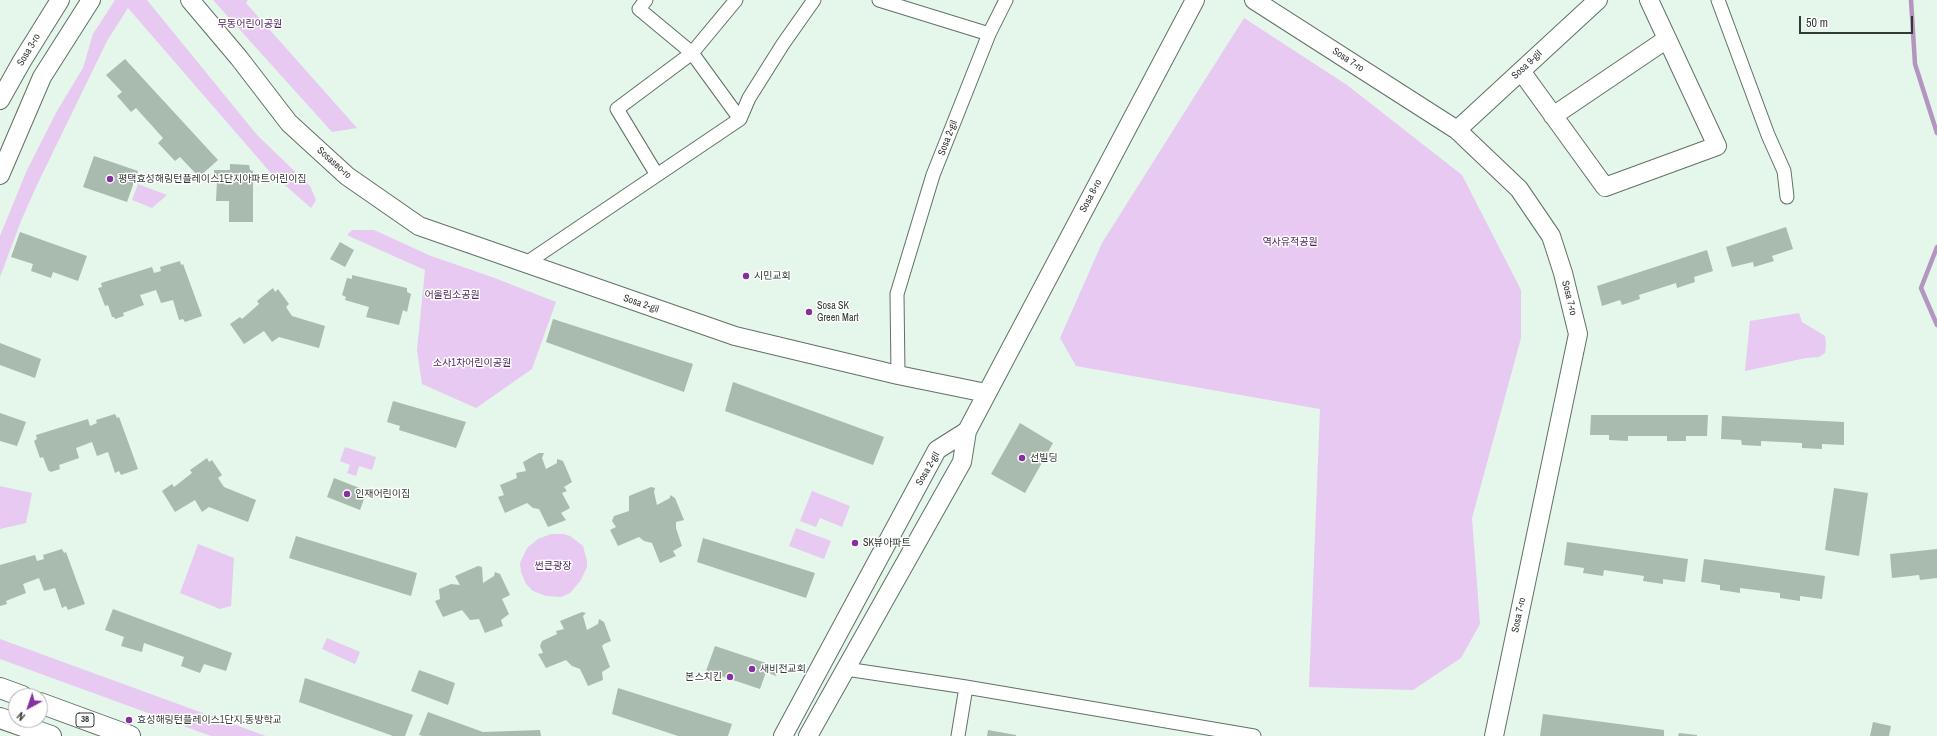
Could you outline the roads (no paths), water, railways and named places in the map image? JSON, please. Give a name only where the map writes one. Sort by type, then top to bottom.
[{"type":"main road","name":"38","points":[[48,706],[130,736]]},
{"type":"main road","points":[[0,718],[50,736]]},
{"type":"street","name":"Sosa 3-ro","points":[[0,100],[22,61],[60,0]]},
{"type":"street","points":[[0,175],[42,77],[91,0]]},
{"type":"street","name":"Sosaseo-ro","points":[[190,0],[239,58],[289,123],[347,176],[419,226],[525,264]]},
{"type":"street","points":[[646,0],[640,8],[692,53],[740,119]]},
{"type":"street","points":[[657,175],[617,109],[692,53],[736,0]]},
{"type":"street","points":[[525,264],[740,119],[749,98],[783,44],[814,0]]},
{"type":"street","points":[[879,0],[989,34]]},
{"type":"street","name":"Sosa 2-gil","points":[[898,375],[897,294],[933,175],[989,34],[1006,0]]},
{"type":"street","name":"Sosa 8-ro","points":[[967,431],[1195,0]]},
{"type":"street","name":"Sosa 7-ro","points":[[1254,0],[1457,130],[1519,189],[1551,236],[1563,273],[1578,334],[1494,736]]},
{"type":"street","name":"Sosa 9-gil","points":[[1457,130],[1598,0]]},
{"type":"street","points":[[1521,71],[1605,187],[1717,146],[1649,0]]},
{"type":"street","points":[[1718,0],[1768,135],[1784,171],[1787,197]]},
{"type":"street","points":[[1553,116],[1667,39]]},
{"type":"street","name":"Sosa 2-gil","points":[[525,264],[735,336],[898,375],[986,393]]},
{"type":"street","points":[[808,736],[962,462],[967,431]]},
{"type":"street","name":"Sosa 2-gil","points":[[783,736],[937,450],[967,431]]},
{"type":"street","points":[[846,669],[966,687],[1254,736]]},
{"type":"street","points":[[958,736],[966,687]]},
{"type":"waterway","points":[[1911,0],[1915,64],[1937,133]]},
{"type":"waterway","points":[[1937,247],[1921,288],[1937,325]]},
{"type":"place","name":"평택효성해링턴플레이스1단지아파트어린이집","points":[[110,179]]},
{"type":"place","name":"시민교회","points":[[746,276]]},
{"type":"place","name":"Sosa SK Green Mart","points":[[809,312]]},
{"type":"place","name":"선빌딩","points":[[1022,458]]},
{"type":"place","name":"인재어린이집","points":[[347,494]]},
{"type":"place","name":"SK뷰아파트","points":[[855,543]]},
{"type":"place","name":"새비전교회","points":[[752,669]]},
{"type":"place","name":"본스치킨","points":[[730,677]]},
{"type":"place","name":"효성해링턴플레이스1단지.동방학교","points":[[129,720]]},
{"type":"park label","name":"무동어린이공원","points":[[250,24]]},
{"type":"park label","name":"역사유적공원","points":[[1290,242]]},
{"type":"park label","name":"어울림소공원","points":[[452,295]]},
{"type":"park label","name":"소사1차어린이공원","points":[[472,363]]},
{"type":"park label","name":"썬큰광장","points":[[553,566]]}]
